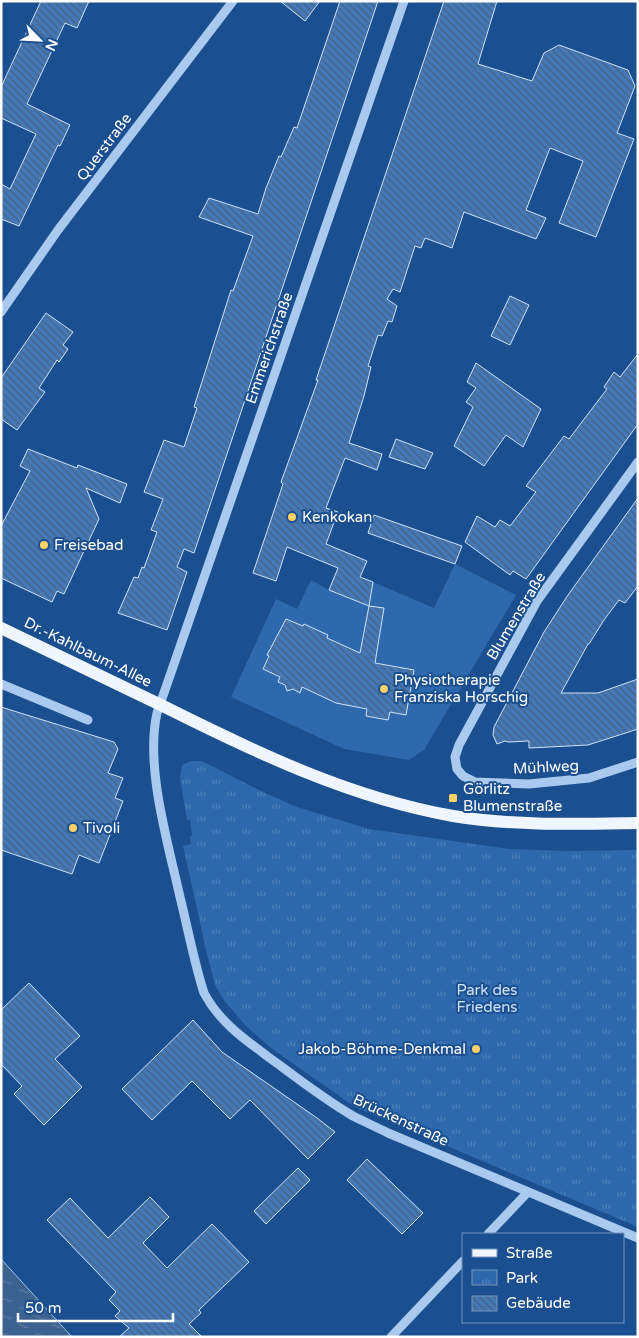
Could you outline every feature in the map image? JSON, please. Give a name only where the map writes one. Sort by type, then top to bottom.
[{"type":"main road","name":"Dr.-Kahlbaum-Allee","points":[[1,628],[257,752],[298,770],[357,791],[408,806],[454,816],[520,824],[638,823]]},
{"type":"street","name":"Querstraße","points":[[1,312],[58,230],[233,1]]},
{"type":"street","name":"Emmerichstraße","points":[[160,705],[404,1]]},
{"type":"street","name":"Blumenstraße","points":[[456,769],[455,757],[459,745],[538,601],[638,462]]},
{"type":"street","points":[[1,684],[88,720]]},
{"type":"street","name":"Brückenstraße","points":[[160,705],[154,737],[161,812],[201,982],[210,1004],[221,1018],[239,1035],[307,1085],[352,1115],[388,1133],[638,1238]]},
{"type":"street","name":"Mühlweg","points":[[456,769],[463,776],[475,782],[529,784],[589,778],[638,762]]},
{"type":"street","points":[[489,1233],[528,1192]]},
{"type":"street","points":[[391,1337],[462,1262]]},
{"type":"green space","points":[[455,564],[516,595],[424,750],[409,760],[344,749],[231,697],[276,599],[297,609],[311,580],[329,590],[369,605],[373,582],[434,608]]},
{"type":"green space","name":"Park des Friedens","points":[[191,761],[202,761],[297,807],[369,829],[509,849],[568,851],[638,850],[638,1227],[355,1107],[271,1048],[245,1025],[223,999],[215,985],[183,846],[191,844],[190,836],[192,835],[190,820],[187,820],[180,778],[182,765]]},
{"type":"water","points":[[1,1259],[72,1337],[1,1337]]},
{"type":"building","points":[[41,1],[89,1],[77,28],[65,23],[27,104],[70,125],[60,146],[58,145],[19,226],[1,219],[1,184],[10,189],[36,134],[1,118],[1,87]]},
{"type":"building","points":[[280,1],[320,1],[305,21]]},
{"type":"building","points":[[340,1],[378,1],[194,553],[184,549],[177,567],[187,572],[167,630],[118,613],[134,577],[138,578],[142,567],[144,568],[157,532],[151,530],[163,499],[144,492],[164,440],[184,447],[197,408],[194,407],[231,290],[233,291],[253,236],[199,217],[209,198],[258,214],[279,156],[281,157],[294,127],[297,128]]},
{"type":"building","points":[[444,1],[497,1],[478,64],[532,81],[544,53],[559,45],[628,70],[635,86],[617,133],[634,139],[596,237],[559,223],[583,161],[550,148],[526,210],[546,218],[536,239],[464,212],[452,248],[425,238],[421,248],[415,246],[400,292],[393,289],[387,299],[397,306],[392,322],[388,321],[382,336],[378,335],[368,366],[371,367],[364,396],[349,443],[382,454],[377,470],[345,458],[326,508],[338,512],[326,544],[367,561],[360,577],[373,582],[369,606],[329,590],[338,568],[287,547],[276,581],[253,573],[283,484],[281,482],[318,380],[316,380]]},
{"type":"building","points":[[510,296],[529,305],[510,345],[491,336]]},
{"type":"building","points":[[46,313],[73,332],[63,345],[68,349],[59,362],[57,360],[39,388],[45,392],[17,430],[1,419],[1,378]]},
{"type":"building","points":[[638,354],[638,424],[526,579],[513,571],[510,575],[465,542],[477,516],[495,527],[500,520],[510,526],[536,492],[526,486],[564,436],[569,439],[607,389],[604,387],[614,372],[620,377]]},
{"type":"building","points":[[476,363],[541,409],[523,447],[506,435],[484,466],[454,446],[473,407],[466,402],[476,388],[467,382]]},
{"type":"building","points":[[396,439],[433,453],[425,469],[389,457]]},
{"type":"building","name":"Freisebad","points":[[28,449],[77,468],[78,465],[127,484],[120,503],[86,488],[99,519],[64,594],[57,591],[52,602],[1,578],[1,526],[30,471],[20,466]]},
{"type":"building","points":[[638,498],[638,586],[625,603],[619,600],[604,620],[588,644],[561,693],[598,693],[638,679],[638,729],[588,745],[529,748],[529,741],[505,741],[497,744],[493,735],[494,727],[544,632],[568,595]]},
{"type":"building","points":[[374,515],[462,546],[455,564],[368,533]]},
{"type":"building","points":[[369,606],[384,608],[375,663],[414,670],[406,715],[390,712],[388,720],[366,716],[367,709],[336,703],[302,687],[300,693],[293,689],[287,691],[285,685],[278,682],[280,677],[263,669],[269,656],[267,655],[286,619],[303,626],[304,624],[328,635],[327,638],[360,653]]},
{"type":"building","name":"Tivoli","points":[[1,707],[114,742],[118,749],[108,773],[123,778],[115,798],[123,801],[99,863],[79,855],[72,874],[1,850]]},
{"type":"building","points":[[29,983],[80,1036],[55,1059],[82,1087],[44,1125],[14,1094],[22,1086],[1,1064],[1,1010]]},
{"type":"building","points":[[193,1020],[222,1052],[335,1132],[308,1159],[250,1100],[230,1119],[192,1081],[152,1120],[122,1089]]},
{"type":"building","points":[[367,1159],[423,1213],[402,1234],[347,1180]]},
{"type":"building","points":[[298,1168],[310,1180],[266,1224],[254,1211]]},
{"type":"building","points":[[150,1197],[169,1217],[143,1243],[167,1268],[212,1224],[249,1262],[199,1310],[201,1313],[189,1324],[202,1337],[119,1337],[129,1328],[115,1316],[120,1311],[109,1300],[116,1292],[47,1220],[70,1198],[108,1238]]},
{"type":"place","name":"Kenkokan","points":[[292,517]]},
{"type":"place","name":"Freisebad","points":[[44,545]]},
{"type":"place","name":"Physiotherapie Franziska Horschig","points":[[384,689]]},
{"type":"place","name":"Görlitz Blumenstraße","points":[[453,798]]},
{"type":"place","name":"Tivoli","points":[[73,828]]},
{"type":"place","name":"Jakob-Böhme-Denkmal","points":[[476,1049]]}]
